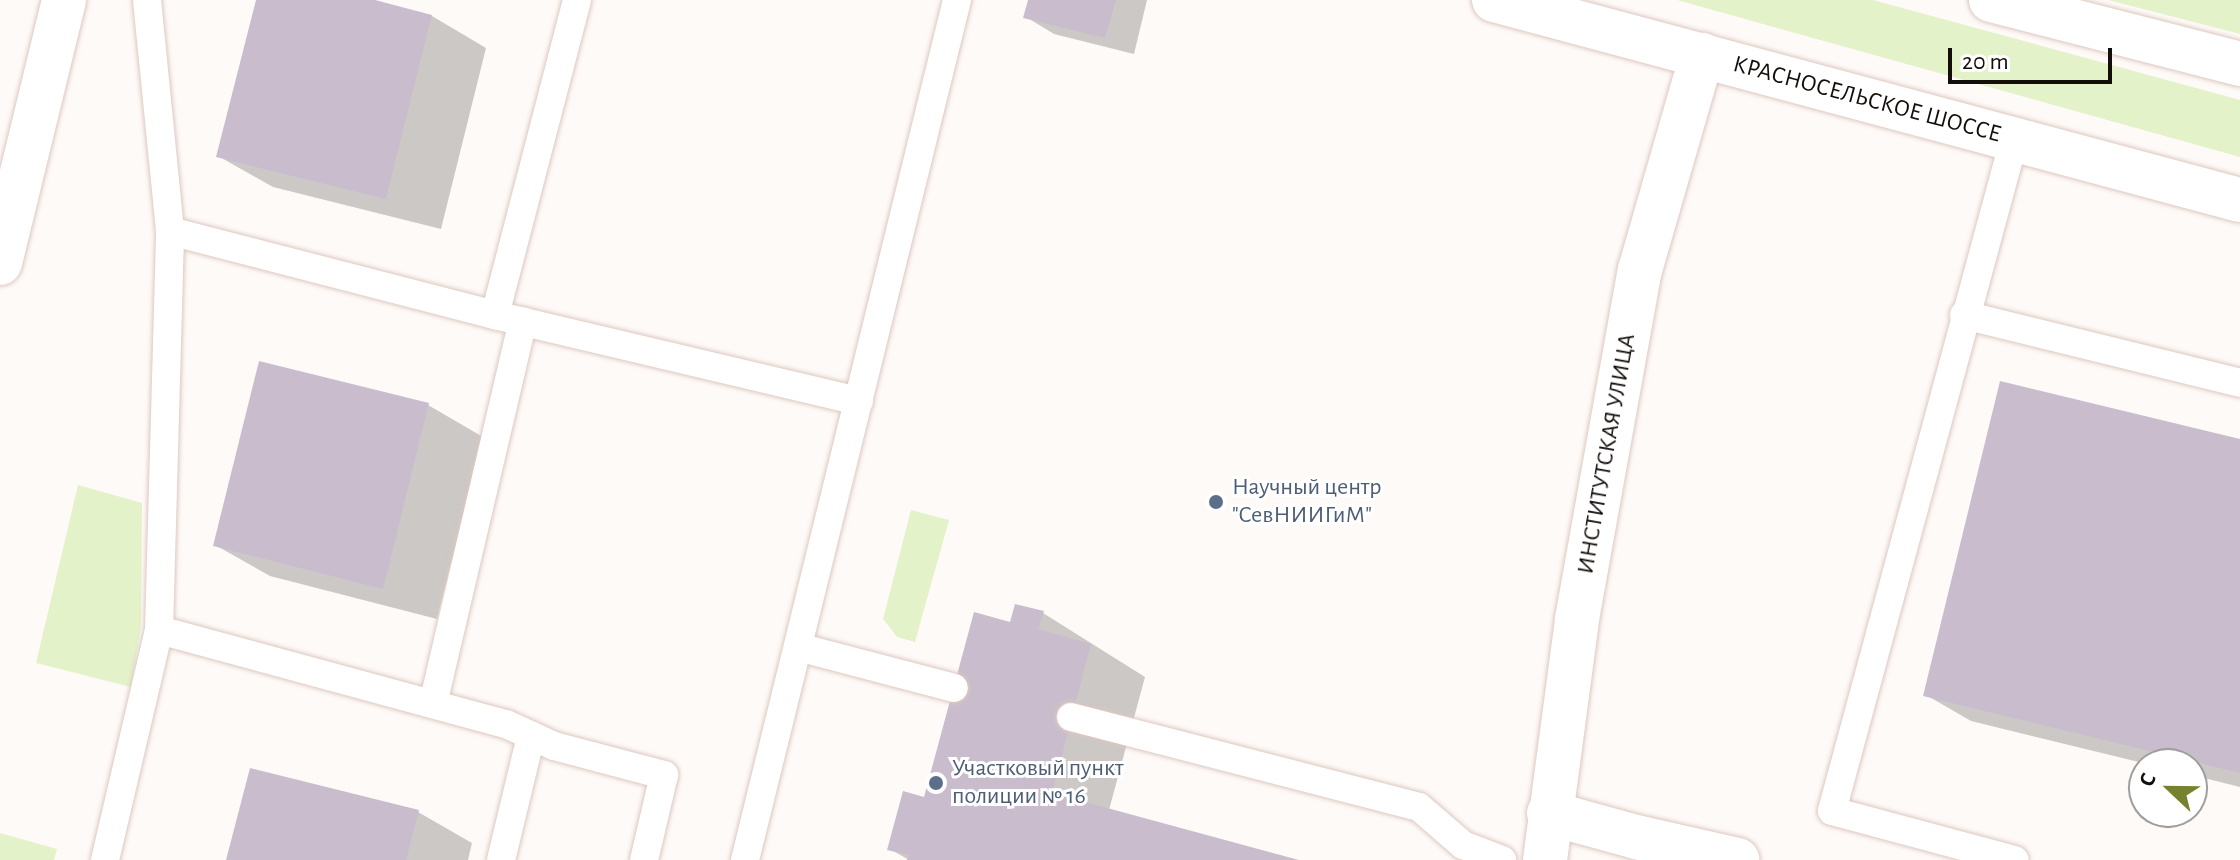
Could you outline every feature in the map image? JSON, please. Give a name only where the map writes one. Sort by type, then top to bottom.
[{"type":"street","points":[[0,263],[64,0]]},
{"type":"street","name":"КРАСНОСЕЛЬСКОЕ ШОССЕ","points":[[1494,0],[2240,200]]},
{"type":"street","points":[[1991,0],[2240,64]]},
{"type":"street","name":"ИНСТИТУТСКАЯ УЛИЦА","points":[[1545,860],[1577,619],[1640,270],[1702,55]]},
{"type":"street","points":[[1549,813],[1737,860]]},
{"type":"lane","points":[[105,860],[159,630],[170,231],[147,0]]},
{"type":"lane","points":[[495,315],[577,0]]},
{"type":"lane","points":[[745,860],[957,0]]},
{"type":"lane","points":[[2014,140],[1964,315],[1832,811],[2015,860]]},
{"type":"lane","points":[[170,231],[495,315],[859,401]]},
{"type":"lane","points":[[1964,315],[2240,383]]},
{"type":"lane","points":[[433,704],[523,321]]},
{"type":"lane","points":[[159,630],[506,724],[554,746],[664,775],[644,860]]},
{"type":"lane","points":[[798,647],[954,688]]},
{"type":"lane","points":[[1071,717],[1419,807],[1463,845],[1502,860]]},
{"type":"lane","points":[[501,860],[531,736]]},
{"type":"green space","points":[[1677,0],[1873,0],[2240,100],[2240,157]]},
{"type":"green space","points":[[2108,0],[2240,0],[2240,34]]},
{"type":"green space","points":[[78,485],[142,503],[141,626],[131,687],[36,663]]},
{"type":"green space","points":[[911,510],[949,520],[915,642],[897,637],[883,619]]},
{"type":"green space","points":[[0,833],[57,849],[54,860],[0,860]]},
{"type":"building","points":[[256,0],[375,0],[432,15],[386,199],[216,157]]},
{"type":"building","points":[[1028,0],[1116,0],[1105,38],[1023,18]]},
{"type":"building","points":[[259,361],[429,403],[383,589],[213,546]]},
{"type":"building","points":[[2000,381],[2240,439],[2240,773],[2208,765],[2208,748],[2137,748],[1923,696]]},
{"type":"building","points":[[1015,604],[1044,611],[1038,629],[1091,644],[1052,793],[1299,860],[907,860],[909,855],[887,850],[903,791],[924,797],[974,612],[1010,622]]},
{"type":"building","points":[[250,768],[419,810],[406,860],[226,860]]},
{"type":"place","name":"Научный центр \"СевНИИГиМ\"","points":[[1216,502]]},
{"type":"place","name":"Участковый пункт полиции № 16","points":[[936,783]]}]
